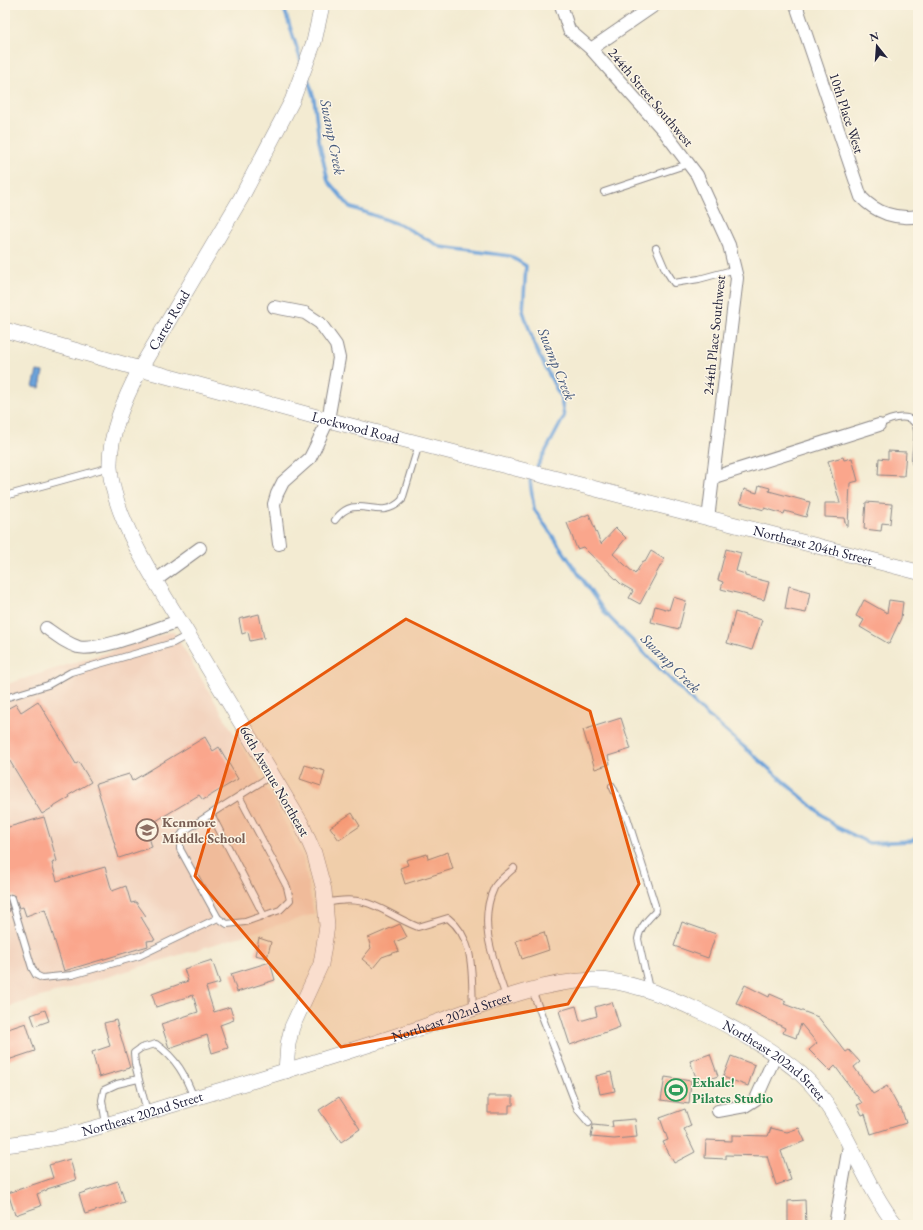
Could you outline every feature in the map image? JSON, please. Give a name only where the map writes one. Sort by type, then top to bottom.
[{"type":"street","name":"Carter Road","points":[[190,638],[132,538],[122,515],[110,467],[113,440],[125,397],[241,198],[292,101],[314,42],[322,5]]},
{"type":"street","name":"244th Street Southwest","points":[[561,5],[569,30],[590,50],[663,130],[688,164]]},
{"type":"street","name":"244th Street Southwest","points":[[590,50],[655,5]]},
{"type":"street","name":"10th Place West","points":[[796,5],[855,184],[861,197],[870,207],[890,216],[910,218],[918,216]]},
{"type":"street","name":"244th Place Southwest","points":[[688,164],[697,176],[720,224],[729,245],[737,278],[708,519]]},
{"type":"street","points":[[274,307],[305,313],[320,323],[336,345],[339,358],[328,420],[310,458],[283,482],[276,494],[274,504],[279,544]]},
{"type":"street","name":"Lockwood Road","points":[[5,330],[140,369],[328,420],[511,466],[708,519]]},
{"type":"street","points":[[714,477],[879,424]]},
{"type":"street","name":"Northeast 204th Street","points":[[708,519],[918,572]]},
{"type":"street","points":[[156,580],[200,548]]},
{"type":"street","points":[[46,628],[63,640],[79,647],[96,648],[179,621]]},
{"type":"street","name":"66th Avenue Northeast","points":[[190,638],[301,823],[314,853],[324,890],[327,926],[321,964],[292,1027],[288,1044],[286,1071]]},
{"type":"street","name":"Northeast 202nd Street","points":[[5,1145],[76,1133],[286,1071],[532,990],[559,984],[595,980],[625,984],[650,990],[716,1020],[776,1054],[803,1075],[827,1105],[872,1191],[896,1225]]},
{"type":"street","points":[[718,1111],[745,1106],[756,1099],[776,1054]]},
{"type":"street","points":[[835,1225],[849,1146]]},
{"type":"lane","points":[[604,192],[688,164]]},
{"type":"lane","points":[[656,248],[665,269],[674,283],[699,279],[736,269]]},
{"type":"lane","points":[[879,424],[894,417],[906,418],[912,421],[918,430],[915,462]]},
{"type":"lane","points":[[335,520],[346,508],[355,506],[384,510],[391,509],[397,505],[402,500],[419,444]]},
{"type":"lane","points":[[5,496],[110,467]]},
{"type":"lane","points":[[5,698],[48,685],[71,672],[190,638]]},
{"type":"lane","points":[[239,796],[287,887],[290,900],[280,910],[245,922],[227,924],[218,918],[180,849],[180,837],[184,831],[211,814],[239,796],[272,775]]},
{"type":"lane","points":[[612,786],[627,817],[655,905],[656,911],[644,924],[638,939],[650,990]]},
{"type":"lane","points":[[211,814],[264,916]]},
{"type":"lane","points":[[506,998],[491,957],[487,929],[490,902],[494,887],[514,868]]},
{"type":"lane","points":[[11,898],[32,968],[36,975],[42,978],[72,975],[139,956],[218,918]]},
{"type":"lane","points":[[325,903],[343,899],[355,900],[378,906],[418,927],[448,918],[458,926],[469,950],[473,1009]]},
{"type":"lane","points":[[532,990],[578,1110],[589,1123]]},
{"type":"lane","points":[[147,1112],[138,1079],[134,1053],[141,1048],[156,1044],[169,1053],[185,1075],[194,1098]]},
{"type":"lane","points":[[106,1124],[102,1100],[104,1090],[116,1084],[138,1079]]},
{"type":"highlighted area","points":[[406,619],[590,711],[639,884],[568,1004],[341,1047],[195,876],[238,730]]},
{"type":"shaded area","name":"Kenmore Middle School","points":[[173,631],[274,801],[303,858],[314,914],[5,1008],[5,676],[8,684]]},
{"type":"water","points":[[37,371],[43,372],[40,388],[33,387]]},
{"type":"building","points":[[888,451],[906,452],[904,476],[878,475],[879,458],[888,459]]},
{"type":"building","points":[[843,457],[844,460],[852,458],[858,481],[850,483],[848,526],[846,526],[844,518],[825,517],[825,503],[840,503],[828,461]]},
{"type":"building","points":[[759,485],[770,488],[769,491],[810,502],[806,517],[785,511],[784,514],[764,508],[764,510],[740,503],[744,489],[757,493]]},
{"type":"building","points":[[866,502],[892,504],[890,524],[882,523],[881,531],[864,529]]},
{"type":"building","points":[[589,514],[601,544],[616,528],[626,538],[613,554],[635,574],[643,561],[645,562],[651,551],[664,559],[640,604],[629,598],[633,591],[621,584],[583,547],[577,549],[567,523]]},
{"type":"building","points":[[726,549],[741,553],[736,571],[745,574],[745,576],[769,582],[764,600],[721,589],[723,582],[718,580]]},
{"type":"building","points":[[789,586],[810,592],[806,613],[785,609]]},
{"type":"building","points":[[673,597],[686,601],[679,629],[651,622],[655,606],[669,610]]},
{"type":"building","points":[[864,600],[887,613],[889,600],[903,602],[901,618],[889,644],[860,627],[864,620],[856,616]]},
{"type":"building","points":[[735,612],[762,620],[752,650],[727,643]]},
{"type":"building","points":[[259,614],[264,638],[250,641],[248,632],[242,634],[239,619]]},
{"type":"building","points":[[38,701],[76,764],[79,762],[91,782],[42,814],[5,753],[5,710],[16,704],[21,712]]},
{"type":"building","points":[[621,718],[631,749],[608,756],[610,764],[595,769],[583,730]]},
{"type":"building","points":[[205,737],[213,751],[219,747],[238,779],[203,800],[199,795],[146,827],[152,847],[119,858],[96,784],[129,774],[132,781]]},
{"type":"building","points":[[305,765],[325,771],[321,786],[300,779]]},
{"type":"building","points":[[352,813],[360,826],[339,840],[330,827]]},
{"type":"building","points":[[44,817],[57,861],[52,863],[57,881],[105,867],[112,891],[126,886],[131,903],[136,902],[146,916],[141,917],[155,940],[147,941],[148,946],[64,971],[45,909],[26,916],[23,907],[19,908],[15,896],[10,894],[7,897],[10,911],[5,912],[5,828]]},
{"type":"building","points":[[448,852],[453,869],[405,884],[400,868],[408,865],[406,860],[427,854],[428,859]]},
{"type":"building","points":[[682,922],[716,934],[708,958],[674,946]]},
{"type":"building","points":[[400,924],[407,937],[395,942],[399,951],[382,957],[373,968],[362,959],[371,948],[368,938]]},
{"type":"building","points":[[544,932],[549,950],[522,959],[516,941]]},
{"type":"building","points":[[259,938],[271,942],[267,958],[255,955]]},
{"type":"building","points":[[212,960],[220,983],[206,987],[214,1012],[230,1007],[234,1020],[220,1025],[228,1048],[212,1053],[207,1035],[169,1048],[161,1024],[198,1012],[193,995],[156,1007],[152,994],[188,981],[184,969]]},
{"type":"building","points":[[270,962],[275,980],[237,992],[231,974]]},
{"type":"building","points":[[745,985],[769,997],[770,994],[786,1001],[784,1004],[818,1017],[846,1052],[849,1050],[860,1062],[854,1067],[873,1094],[887,1086],[899,1108],[901,1108],[906,1123],[871,1134],[865,1114],[862,1115],[857,1105],[862,1103],[835,1066],[830,1071],[809,1050],[817,1043],[801,1024],[796,1038],[783,1033],[785,1028],[736,1003]]},
{"type":"building","points":[[612,1002],[620,1027],[570,1045],[559,1011],[576,1006],[580,1021],[597,1016],[595,1007]]},
{"type":"building","points":[[45,1010],[49,1021],[35,1026],[31,1015]]},
{"type":"building","points":[[116,1020],[130,1068],[99,1077],[92,1052],[110,1046],[104,1023]]},
{"type":"building","points":[[26,1023],[35,1051],[5,1061],[5,1030]]},
{"type":"building","points":[[710,1054],[718,1076],[698,1083],[690,1061]]},
{"type":"building","points":[[731,1056],[755,1065],[748,1086],[723,1077]]},
{"type":"building","points":[[611,1072],[615,1091],[600,1094],[596,1076]]},
{"type":"building","name":"Exhale! Pilates Studio","points":[[665,1077],[691,1081],[689,1104],[661,1100]]},
{"type":"building","points":[[488,1096],[513,1096],[513,1105],[509,1105],[509,1113],[488,1113]]},
{"type":"building","points":[[339,1097],[360,1129],[341,1142],[319,1110]]},
{"type":"building","points":[[685,1109],[691,1126],[684,1129],[695,1152],[674,1163],[663,1142],[668,1140],[660,1118]]},
{"type":"building","points":[[635,1119],[637,1137],[614,1139],[591,1137],[593,1125],[613,1127],[612,1121]]},
{"type":"building","points":[[771,1128],[787,1132],[799,1128],[805,1141],[781,1151],[791,1180],[776,1185],[767,1156],[726,1155],[726,1159],[705,1158],[706,1140],[732,1141],[732,1135],[768,1136]]},
{"type":"building","points":[[70,1159],[76,1180],[47,1189],[37,1194],[41,1206],[15,1215],[8,1193],[53,1178],[49,1165]]},
{"type":"building","points":[[118,1181],[125,1202],[85,1214],[79,1194]]},
{"type":"building","points":[[805,1200],[806,1225],[788,1225],[788,1201]]},
{"type":"waterway","name":"Swamp Creek","points":[[283,5],[301,61]]},
{"type":"waterway","name":"Swamp Creek","points":[[307,76],[314,98],[319,141],[328,181],[350,207],[401,225],[441,247],[510,256],[526,266],[523,311],[536,349],[561,398],[564,417],[536,469]]},
{"type":"waterway","name":"Swamp Creek","points":[[532,476],[530,481],[534,509],[606,614],[698,707],[835,826],[869,843],[911,841],[918,837]]},
{"type":"place","name":"Kenmore Middle School","points":[[147,830]]},
{"type":"place","name":"Exhale! Pilates Studio","points":[[676,1090]]}]
